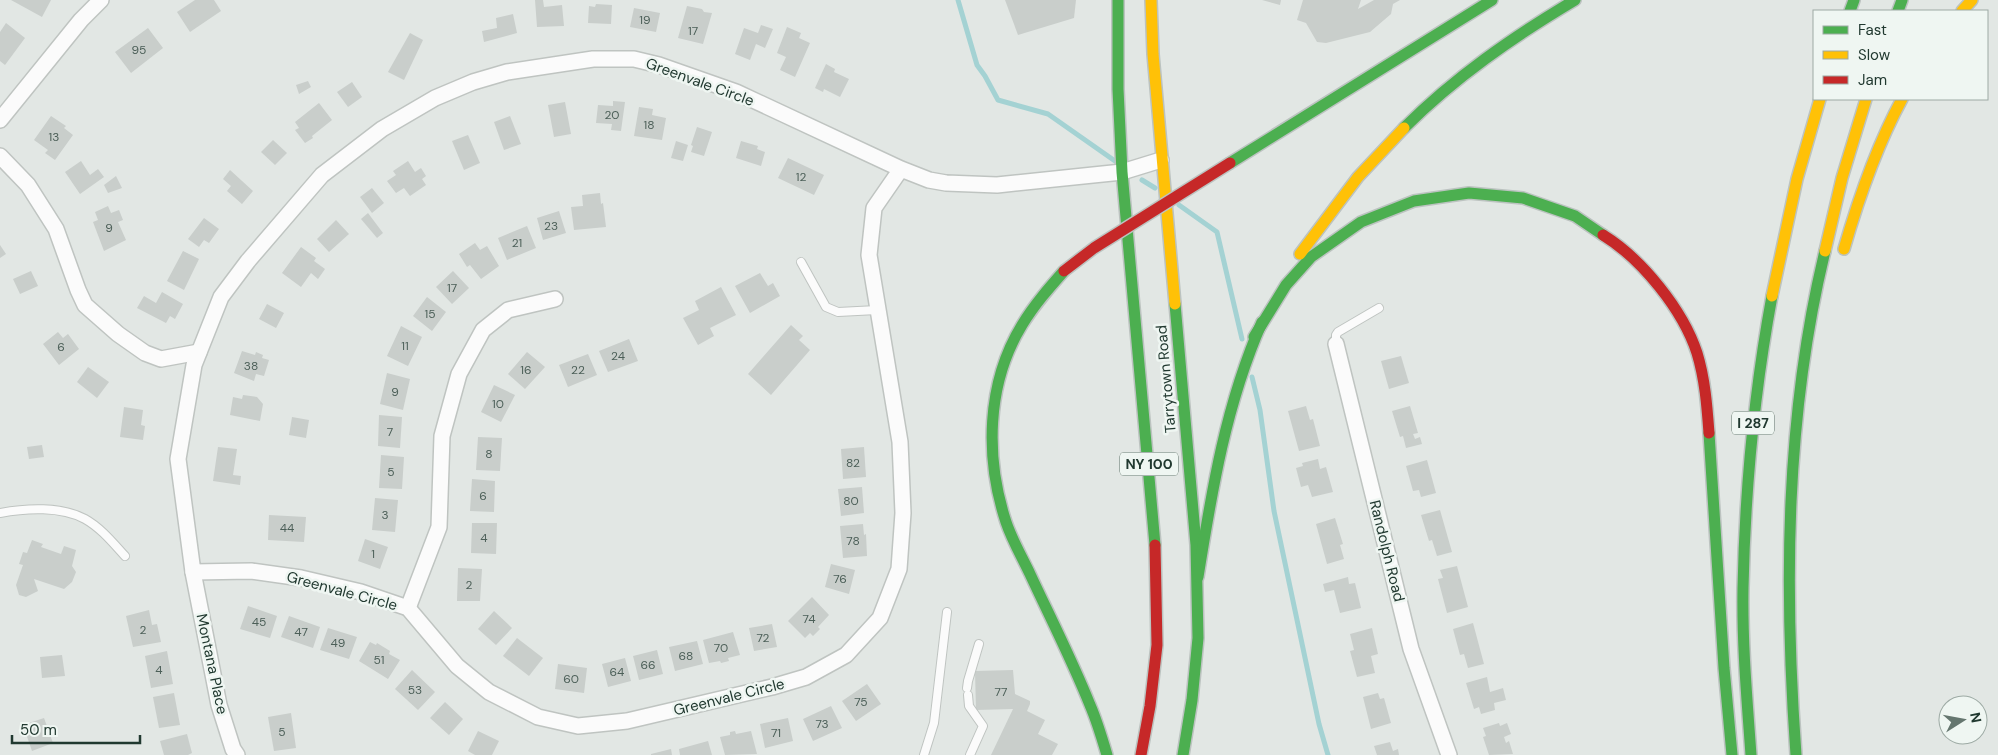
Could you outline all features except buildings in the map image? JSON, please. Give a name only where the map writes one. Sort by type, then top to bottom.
[{"type":"main road","name":"Tarrytown Road","points":[[1118,0],[1118,89],[1122,172],[1158,583],[1157,645],[1150,706],[1141,755]]},
{"type":"main road","name":"Tarrytown Road","points":[[1152,0],[1153,54],[1161,160],[1198,577],[1198,628],[1195,670],[1183,755]]},
{"type":"main road","points":[[1107,755],[1091,706],[1007,524],[998,495],[992,464],[992,420],[996,390],[1005,360],[1017,332],[1033,306],[1064,271],[1094,248],[1492,0]]},
{"type":"main road","points":[[1198,577],[1225,426],[1238,380],[1254,337],[1284,279],[1312,236],[1341,197],[1382,148],[1406,123],[1461,75],[1520,33],[1575,0]]},
{"type":"main road","points":[[1963,10],[1972,0]]},
{"type":"main road","name":"I 287","points":[[1751,755],[1744,665],[1743,602],[1746,510],[1754,411],[1773,285],[1786,224],[1820,100]]},
{"type":"main road","name":"I 287","points":[[1796,755],[1789,663],[1788,602],[1789,539],[1798,416],[1815,302],[1829,235],[1844,173],[1866,100]]},
{"type":"main road","points":[[1840,263],[1866,174],[1878,145],[1901,100]]},
{"type":"main road","points":[[1254,337],[1283,290],[1310,258],[1354,225],[1404,203],[1457,193],[1514,196],[1544,204],[1572,215],[1598,228],[1621,244],[1643,265],[1667,295],[1680,315],[1693,342],[1702,368],[1708,407],[1724,668],[1732,755]]},
{"type":"main road","points":[[1798,416],[1819,340]]},
{"type":"street","points":[[0,120],[81,20],[101,0]]},
{"type":"street","name":"Greenvale Circle","points":[[901,169],[874,208],[869,255],[900,442],[903,513],[899,569],[880,618],[846,655],[806,677],[772,688],[627,721],[578,726],[538,717],[489,692],[457,666],[408,608],[361,592],[301,578],[251,570],[192,572],[178,459],[194,366],[221,297],[248,260],[322,175],[382,129],[435,98],[474,82],[507,72],[593,58],[634,59],[659,65],[736,92],[901,169],[929,180],[965,185],[997,185],[1122,172],[1161,160]]},
{"type":"street","points":[[0,156],[28,185],[56,230],[85,305],[118,334],[145,353],[161,359],[198,352]]},
{"type":"street","points":[[408,608],[439,527],[442,436],[459,374],[483,330],[508,310],[555,299]]},
{"type":"street","name":"Randolph Road","points":[[1336,344],[1411,649],[1449,755]]},
{"type":"street","name":"Montana Place","points":[[192,572],[219,705],[233,749],[237,755]]},
{"type":"lane","points":[[801,262],[826,307],[838,312],[878,310]]},
{"type":"lane","points":[[1336,344],[1338,332],[1379,308]]},
{"type":"lane","points":[[0,513],[38,509],[84,518],[99,529],[125,556]]},
{"type":"lane","points":[[924,755],[934,723],[947,612]]},
{"type":"lane","points":[[970,755],[983,726],[969,706],[968,692],[968,681],[979,644]]},
{"type":"waterway","points":[[958,0],[977,65],[998,100],[1048,114],[1115,161]]},
{"type":"waterway","points":[[1142,180],[1155,188]]},
{"type":"waterway","points":[[1179,205],[1217,232],[1242,339]]},
{"type":"waterway","points":[[1252,377],[1260,410],[1274,511],[1319,724],[1328,755]]},
{"type":"traffic: fast","points":[[1118,0],[1118,89],[1122,172],[1155,545]]},
{"type":"traffic: fast","points":[[1230,163],[1492,0]]},
{"type":"traffic: fast","points":[[1404,128],[1423,109],[1485,59],[1529,28],[1575,0]]},
{"type":"traffic: fast","points":[[1850,10],[1854,0]]},
{"type":"traffic: fast","points":[[1898,10],[1902,0]]},
{"type":"traffic: fast","points":[[1254,337],[1286,285],[1311,257],[1361,222],[1414,201],[1469,193],[1523,198],[1575,216],[1603,235]]},
{"type":"traffic: fast","points":[[1796,755],[1790,629],[1789,565],[1791,502],[1802,376],[1812,313],[1825,251]]},
{"type":"traffic: fast","points":[[1064,271],[1047,290],[1022,325],[1010,348],[1001,372],[996,396],[992,447],[999,498],[1008,529],[1076,672],[1095,717],[1107,755]]},
{"type":"traffic: fast","points":[[1751,755],[1743,630],[1744,551],[1755,405],[1772,296]]},
{"type":"traffic: fast","points":[[1175,304],[1196,545],[1198,638],[1192,700],[1183,755]]},
{"type":"traffic: fast","points":[[1198,577],[1222,447],[1239,384],[1262,322]]},
{"type":"traffic: fast","points":[[1709,433],[1724,668],[1732,755]]},
{"type":"traffic: slow","points":[[1151,0],[1153,54],[1175,304]]},
{"type":"traffic: slow","points":[[1963,10],[1972,0]]},
{"type":"traffic: slow","points":[[1772,296],[1797,179],[1820,100]]},
{"type":"traffic: slow","points":[[1825,251],[1842,178],[1866,100]]},
{"type":"traffic: slow","points":[[1844,249],[1869,172],[1884,135],[1902,100]]},
{"type":"traffic: slow","points":[[1300,254],[1358,177],[1404,128]]},
{"type":"traffic: jam","points":[[1064,271],[1094,248],[1230,163]]},
{"type":"traffic: jam","points":[[1603,235],[1618,245],[1646,272],[1682,320],[1691,337],[1700,363],[1709,433]]},
{"type":"traffic: jam","points":[[1141,755],[1150,706],[1157,645],[1155,545]]}]
